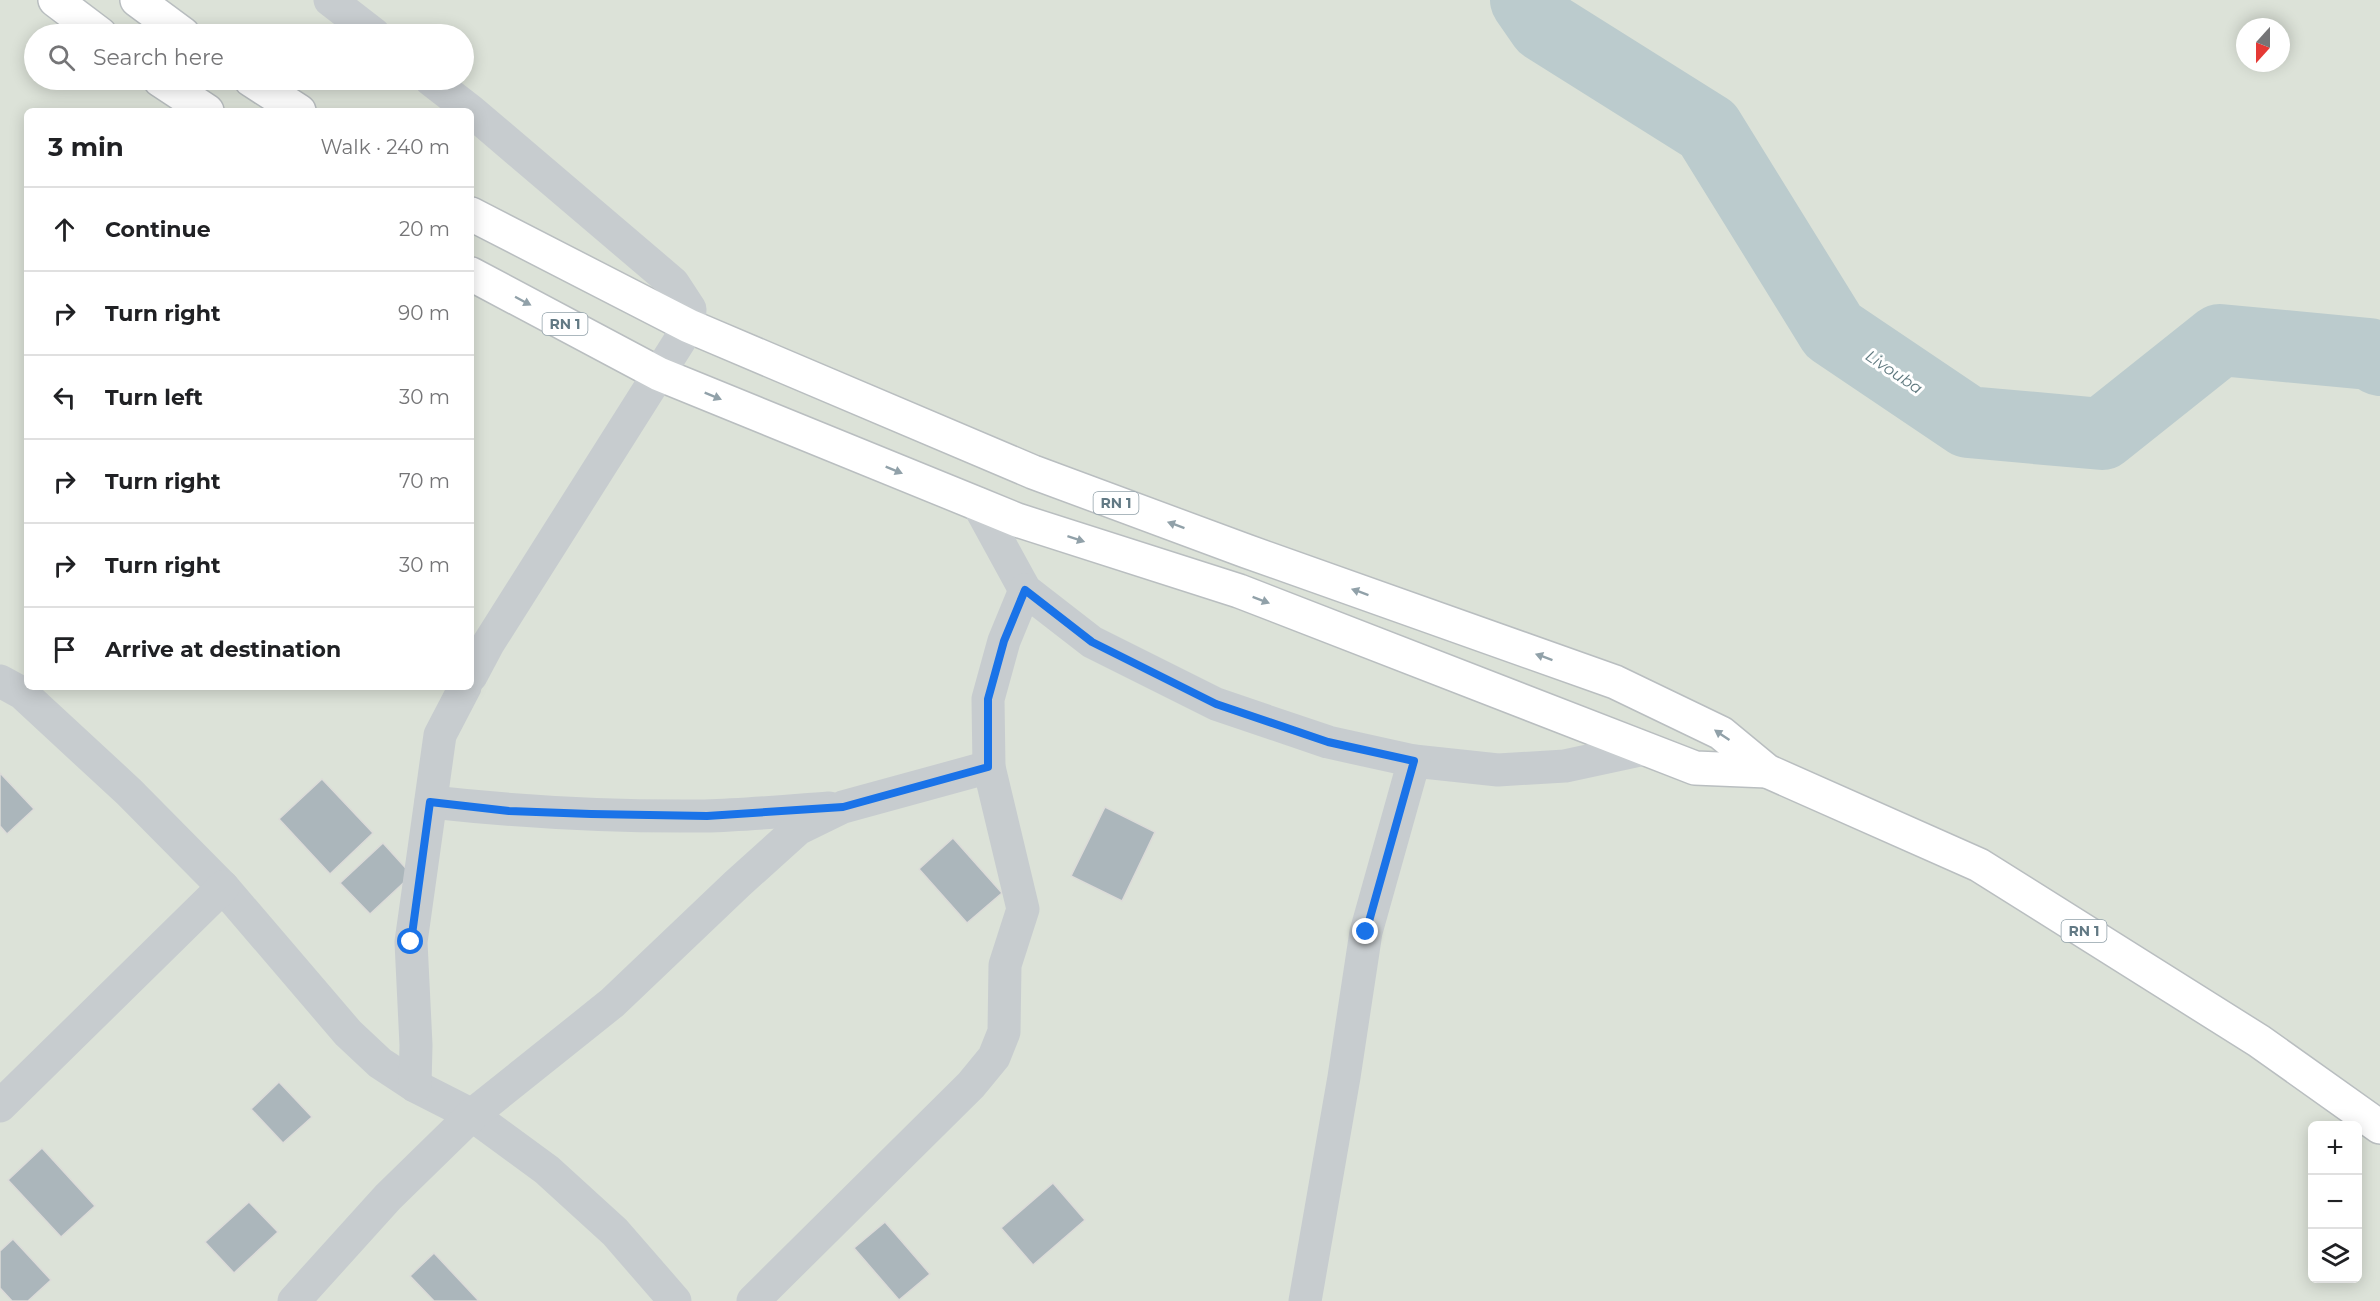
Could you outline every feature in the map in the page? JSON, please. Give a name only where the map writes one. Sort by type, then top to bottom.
[{"type":"highway","points":[[55,0],[87,24]]},
{"type":"highway","points":[[137,0],[169,24]]},
{"type":"highway","points":[[175,90],[202,108]]},
{"type":"highway","points":[[266,90],[294,108]]},
{"type":"highway","name":"RN 1","points":[[474,216],[689,326],[1033,472],[1246,551],[1615,682],[1721,733],[1767,771],[1979,865],[2259,1041],[2380,1127]]},
{"type":"highway","name":"RN 1","points":[[474,275],[659,374],[1017,520],[1239,591],[1695,768],[1767,771]]},
{"type":"street","points":[[330,0],[361,24]]},
{"type":"street","points":[[444,90],[467,108]]},
{"type":"street","points":[[474,114],[673,283],[690,309],[689,326],[488,644],[474,670]]},
{"type":"street","points":[[978,504],[1025,590],[1092,642],[1216,704],[1328,742],[1414,761],[1498,770],[1565,765],[1644,749]]},
{"type":"street","points":[[753,1301],[971,1085],[994,1057],[1004,1032],[1005,965],[1023,909],[988,767],[988,699],[1004,641],[1025,590]]},
{"type":"street","points":[[0,681],[22,693],[79,744],[223,887],[348,1033],[380,1063],[415,1086],[472,1115],[547,1170],[615,1232],[675,1301]]},
{"type":"street","points":[[415,1086],[416,1045],[411,942],[440,735],[463,690]]},
{"type":"street","points":[[1305,1301],[1344,1077],[1366,932],[1414,761]]},
{"type":"street","points":[[430,802],[509,811],[707,816],[843,807],[988,767]]},
{"type":"street","points":[[294,1301],[388,1197],[472,1115],[612,1002],[798,830],[843,807]]},
{"type":"street","points":[[0,1106],[223,887]]},
{"type":"shaded area","points":[[0,0],[2380,0],[2380,1301],[0,1301]]},
{"type":"building","points":[[0,773],[34,809],[7,834],[0,826]]},
{"type":"building","points":[[322,779],[373,833],[330,874],[279,819]]},
{"type":"building","points":[[1105,807],[1155,832],[1122,901],[1071,876]]},
{"type":"building","points":[[953,838],[1002,893],[967,923],[919,869]]},
{"type":"building","points":[[383,843],[412,875],[370,914],[340,883]]},
{"type":"building","points":[[279,1082],[312,1117],[283,1143],[251,1109]]},
{"type":"building","points":[[42,1148],[95,1206],[61,1237],[8,1180]]},
{"type":"building","points":[[1053,1183],[1085,1220],[1033,1265],[1001,1228]]},
{"type":"building","points":[[249,1202],[278,1232],[234,1273],[205,1242]]},
{"type":"building","points":[[885,1222],[930,1274],[899,1300],[854,1248]]},
{"type":"building","points":[[13,1239],[51,1280],[28,1301],[12,1301],[0,1288],[0,1251]]},
{"type":"building","points":[[434,1253],[479,1301],[434,1301],[410,1276]]},
{"type":"waterway","name":"Livouba","points":[[1526,0],[1544,26],[1708,129],[1833,331],[1968,422],[2102,434],[2220,340],[2369,354],[2380,360]]},
{"type":"route","points":[[411,942],[430,802],[509,811],[707,816],[843,807],[988,767],[988,699],[1004,641],[1025,590],[1092,642],[1216,704],[1328,742],[1414,761],[1366,932]]}]
